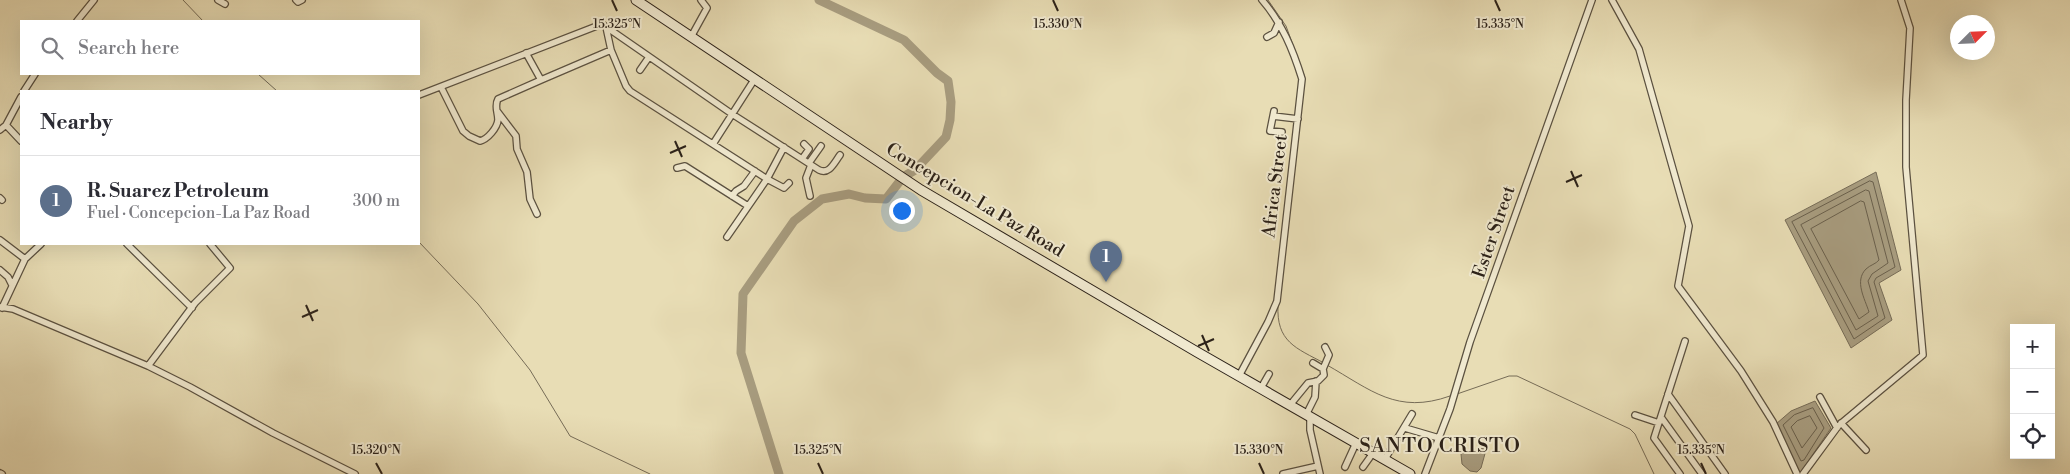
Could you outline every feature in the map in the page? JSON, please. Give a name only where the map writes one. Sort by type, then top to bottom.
[{"type":"main road","name":"Concepcion-La Paz Road","points":[[636,0],[914,185],[1410,474]]},
{"type":"street","points":[[78,20],[94,0]]},
{"type":"street","points":[[218,0],[225,4]]},
{"type":"street","points":[[296,0],[298,2],[302,0]]},
{"type":"street","points":[[691,37],[708,8],[701,0]]},
{"type":"street","name":"Africa Street","points":[[1239,376],[1268,322],[1276,301],[1302,79],[1279,22],[1262,0]]},
{"type":"street","name":"Ester Street","points":[[1425,474],[1592,0]]},
{"type":"street","points":[[1612,0],[1639,48],[1689,226],[1678,286],[1740,371],[1773,422],[1797,474]]},
{"type":"street","points":[[1803,474],[1839,425],[1921,358],[1923,352],[1906,167],[1906,100],[1910,28],[1901,0]]},
{"type":"street","points":[[1267,36],[1274,34],[1279,22]]},
{"type":"street","points":[[420,95],[600,24],[732,114],[810,164],[826,172],[840,155]]},
{"type":"street","points":[[606,27],[611,50],[626,86],[630,90],[782,188],[786,188],[789,184]]},
{"type":"street","points":[[441,87],[463,131],[480,141],[487,138],[496,125],[496,103],[498,99],[611,50]]},
{"type":"street","points":[[526,52],[541,80]]},
{"type":"street","points":[[640,70],[649,57]]},
{"type":"street","points":[[25,90],[34,75]]},
{"type":"street","points":[[713,144],[754,80]]},
{"type":"street","points":[[0,130],[6,125],[20,98]]},
{"type":"street","points":[[497,111],[516,136],[517,149],[527,172],[530,199],[537,214]]},
{"type":"street","points":[[1282,132],[1270,131],[1273,114],[1298,119]]},
{"type":"street","points":[[6,125],[20,140]]},
{"type":"street","points":[[802,159],[809,149],[804,144]]},
{"type":"street","points":[[810,196],[806,178],[810,164],[821,146]]},
{"type":"street","points":[[727,237],[767,179],[784,147]]},
{"type":"street","points":[[676,168],[685,166],[748,206]]},
{"type":"street","points":[[732,196],[736,190],[742,188],[755,171]]},
{"type":"street","points":[[0,240],[25,259]]},
{"type":"street","points":[[40,245],[25,259],[1,308],[13,309],[148,366],[190,387],[273,434],[355,474]]},
{"type":"street","points":[[128,245],[192,308]]},
{"type":"street","points":[[148,366],[192,308],[230,268],[211,245]]},
{"type":"street","points":[[0,270],[8,277],[12,285]]},
{"type":"street","points":[[1680,474],[1654,438],[1685,341]]},
{"type":"street","points":[[1290,405],[1308,382],[1316,381],[1324,375],[1329,356],[1325,347]]},
{"type":"street","points":[[1313,363],[1325,366]]},
{"type":"street","points":[[1261,388],[1269,374]]},
{"type":"street","points":[[1316,381],[1315,396],[1308,416],[1320,474]]},
{"type":"street","points":[[1668,394],[1725,474]]},
{"type":"street","points":[[1820,397],[1839,425],[1866,450]]},
{"type":"street","points":[[1385,459],[1412,414]]},
{"type":"street","points":[[1635,415],[1660,420],[1702,474]]},
{"type":"street","points":[[1405,428],[1439,438]]},
{"type":"street","points":[[1345,467],[1356,443]]},
{"type":"street","points":[[1363,467],[1373,453]]},
{"type":"street","points":[[1283,474],[1318,466]]},
{"type":"water","points":[[1876,172],[1901,270],[1879,283],[1892,320],[1851,348],[1785,220]]},
{"type":"water","points":[[1815,401],[1831,428],[1800,473],[1776,424],[1791,411]]},
{"type":"water","points":[[1482,448],[1486,450],[1481,468],[1477,472],[1470,471],[1462,464],[1461,454],[1468,451],[1477,452]]},
{"type":"waterway","points":[[183,0],[202,20]]},
{"type":"waterway","points":[[779,474],[741,353],[743,294],[794,221],[822,199],[849,194],[865,198],[886,199],[903,177],[915,170],[946,137],[950,120],[951,102],[948,81],[937,73],[904,40],[819,0]]},
{"type":"waterway","points":[[1268,0],[1286,26],[1304,75]]},
{"type":"waterway","points":[[259,75],[276,90]]},
{"type":"waterway","points":[[1909,232],[1911,253]]},
{"type":"waterway","points":[[420,243],[478,304],[530,370],[570,436],[650,474]]},
{"type":"waterway","points":[[1278,305],[1278,318],[1284,336],[1297,348],[1324,363]]},
{"type":"waterway","points":[[1327,365],[1371,391],[1399,401],[1415,403],[1450,396]]},
{"type":"waterway","points":[[1457,394],[1509,376],[1517,376],[1630,429],[1635,434],[1654,474]]},
{"type":"place","name":"R. Suarez Petroleum","points":[[1106,282]]},
{"type":"district","name":"SANTO CRISTO","points":[[1440,446]]}]
